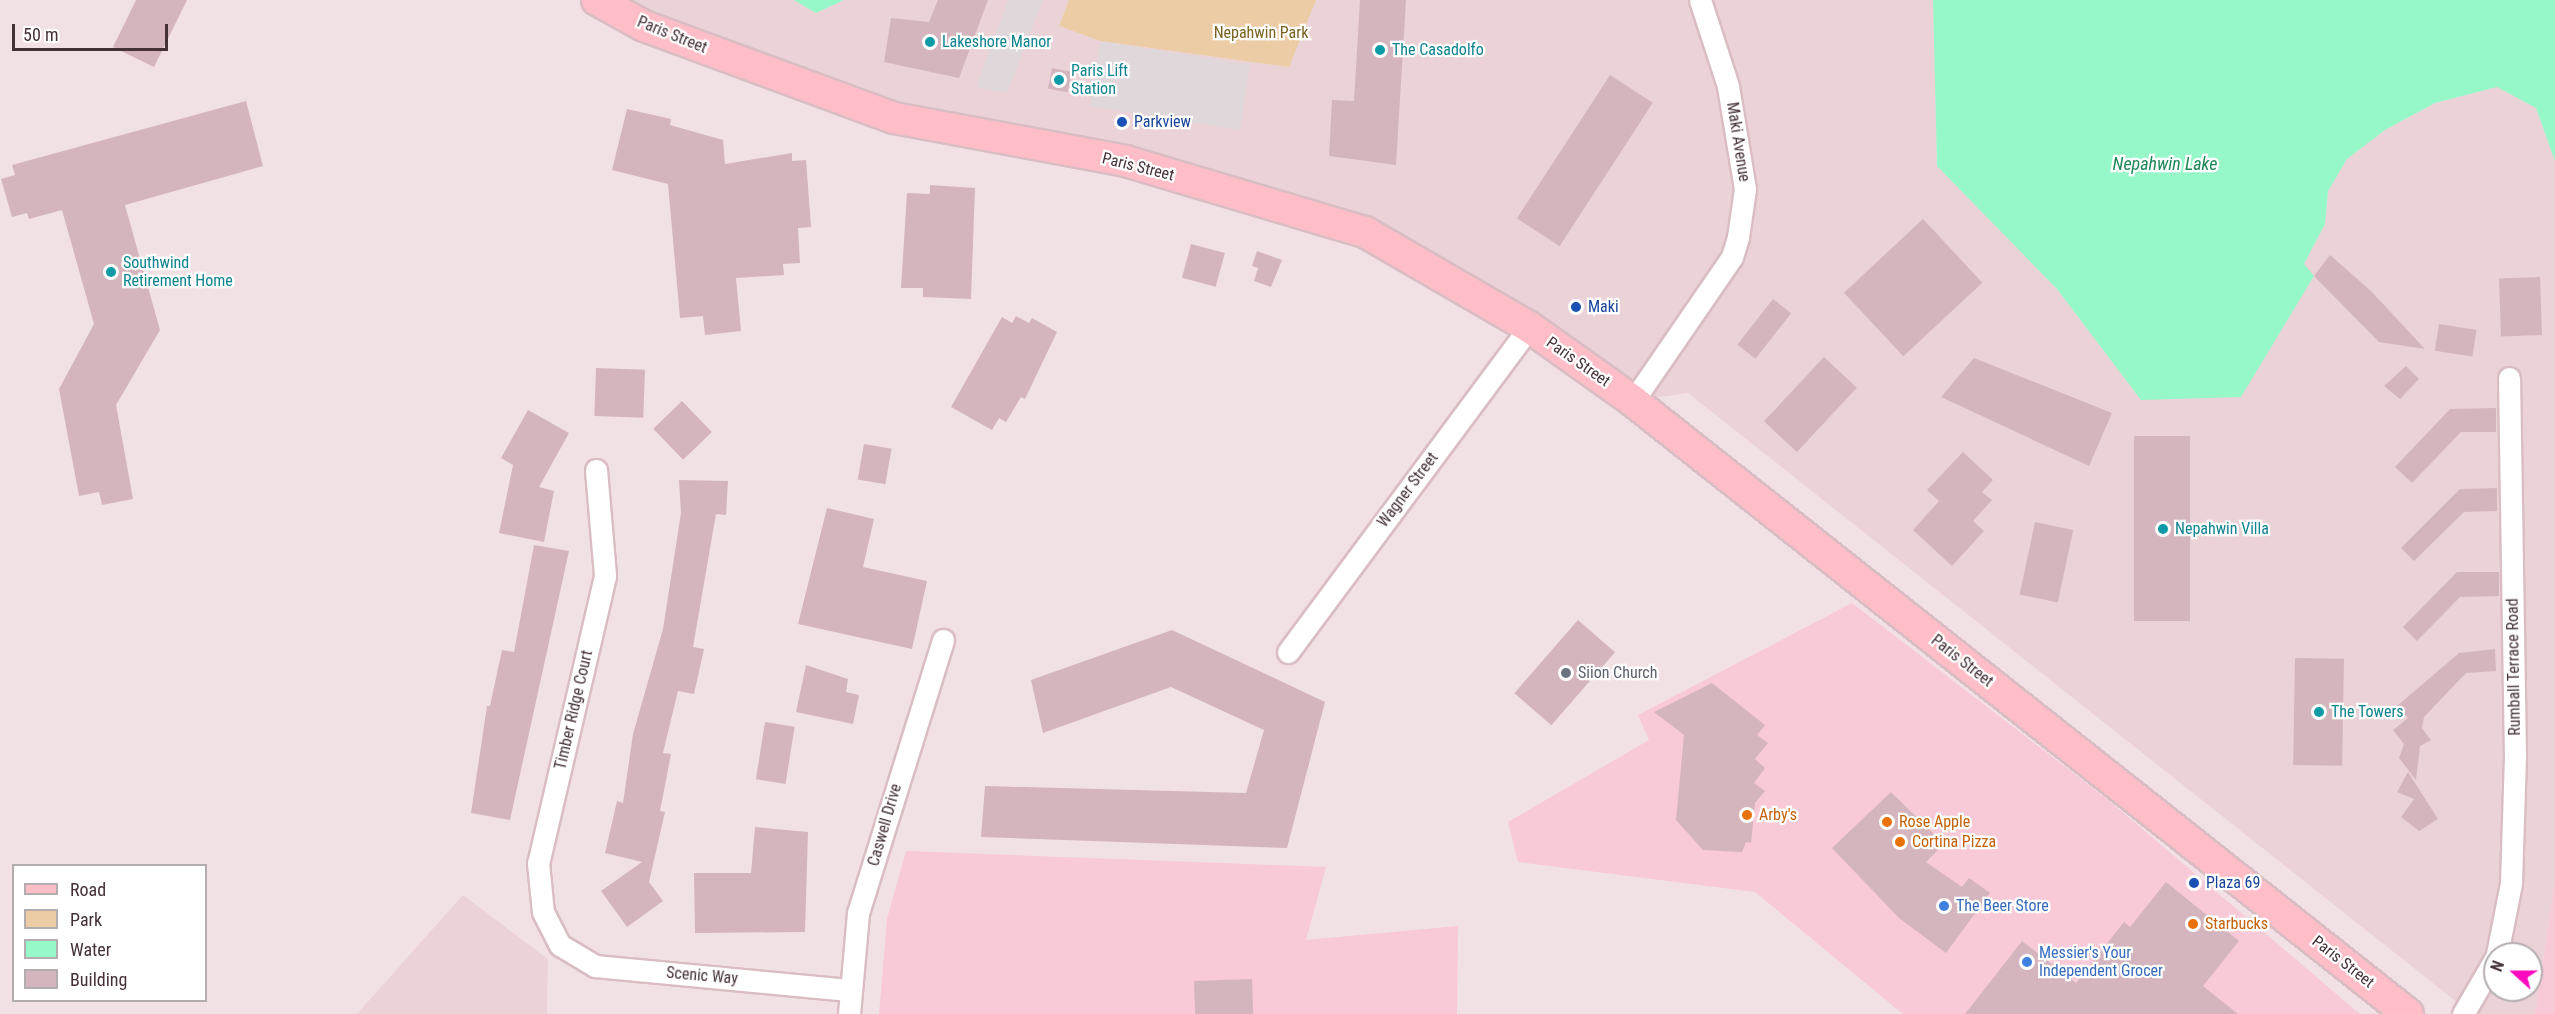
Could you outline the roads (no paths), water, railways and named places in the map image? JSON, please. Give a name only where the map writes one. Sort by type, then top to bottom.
[{"type":"main road","name":"Paris Street","points":[[597,0],[644,26],[894,118],[1125,161],[1365,232],[1529,327],[1633,400],[2408,1014]]},
{"type":"street","name":"Maki Avenue","points":[[1633,400],[1732,257],[1738,237],[1744,177],[1728,86],[1700,0]]},
{"type":"street","name":"Wagner Street","points":[[1288,652],[1529,327]]},
{"type":"street","name":"Rumball Terrace Road","points":[[2499,942],[2511,883],[2515,757],[2509,378]]},
{"type":"street","name":"Timber Ridge Court","points":[[560,945],[543,912],[538,864],[605,576],[596,470]]},
{"type":"street","name":"Caswell Drive","points":[[849,1014],[849,990],[858,913],[943,640]]},
{"type":"street","name":"Scenic Way","points":[[560,945],[595,966],[849,990]]},
{"type":"street","points":[[2463,1014],[2483,980]]},
{"type":"water","points":[[794,0],[844,0],[816,13]]},
{"type":"water","name":"Nepahwin Lake","points":[[1933,0],[2555,0],[2555,161],[2536,108],[2497,87],[2435,103],[2385,130],[2347,159],[2328,191],[2325,224],[2304,264],[2314,276],[2241,397],[2141,400],[2057,289],[1937,166]]},
{"type":"place","name":"Lakeshore Manor","points":[[930,42]]},
{"type":"place","name":"The Casadolfo","points":[[1380,50]]},
{"type":"place","name":"Paris Lift Station","points":[[1059,80]]},
{"type":"place","name":"Parkview","points":[[1122,122]]},
{"type":"place","name":"Southwind Retirement Home","points":[[111,272]]},
{"type":"place","name":"Maki","points":[[1576,307]]},
{"type":"place","name":"Nepahwin Villa","points":[[2163,529]]},
{"type":"place","name":"Siion Church","points":[[1566,673]]},
{"type":"place","name":"The Towers","points":[[2319,712]]},
{"type":"place","name":"Arby's","points":[[1747,815]]},
{"type":"place","name":"Rose Apple","points":[[1887,822]]},
{"type":"place","name":"Cortina Pizza","points":[[1900,842]]},
{"type":"place","name":"Plaza 69","points":[[2194,883]]},
{"type":"place","name":"The Beer Store","points":[[1944,906]]},
{"type":"place","name":"Starbucks","points":[[2193,924]]},
{"type":"place","name":"Messier's Your Independent Grocer","points":[[2027,962]]},
{"type":"park label","name":"Nepahwin Park","points":[[1261,33]]}]
